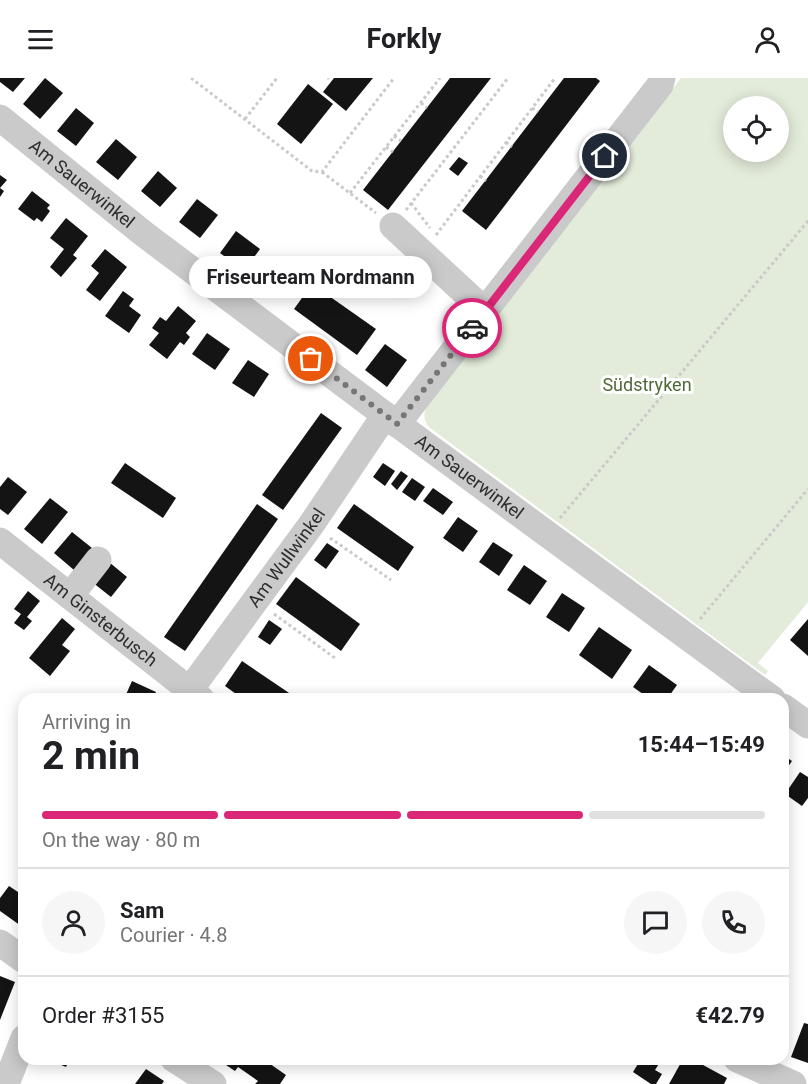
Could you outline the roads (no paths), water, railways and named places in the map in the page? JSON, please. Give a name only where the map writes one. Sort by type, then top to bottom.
[{"type":"street","name":"Am Wullwinkel","points":[[193,693],[255,601],[391,419],[485,311],[660,85],[662,78]]},
{"type":"street","name":"Am Sauerwinkel","points":[[0,118],[144,234],[764,693]]},
{"type":"street","points":[[393,226],[485,311]]},
{"type":"street","name":"Am Ginsterbusch","points":[[0,541],[187,693]]},
{"type":"street","points":[[70,596],[98,560]]},
{"type":"street","points":[[789,711],[808,725]]},
{"type":"street","points":[[0,943],[18,956]]},
{"type":"street","points":[[6,1084],[18,1053]]},
{"type":"street","points":[[183,1065],[213,1084]]},
{"type":"street","points":[[750,1065],[793,1084]]},
{"type":"place","name":"Friseurteam Nordmann","points":[[311,359]]},
{"type":"park label","name":"Südstryken","points":[[647,385]]}]
